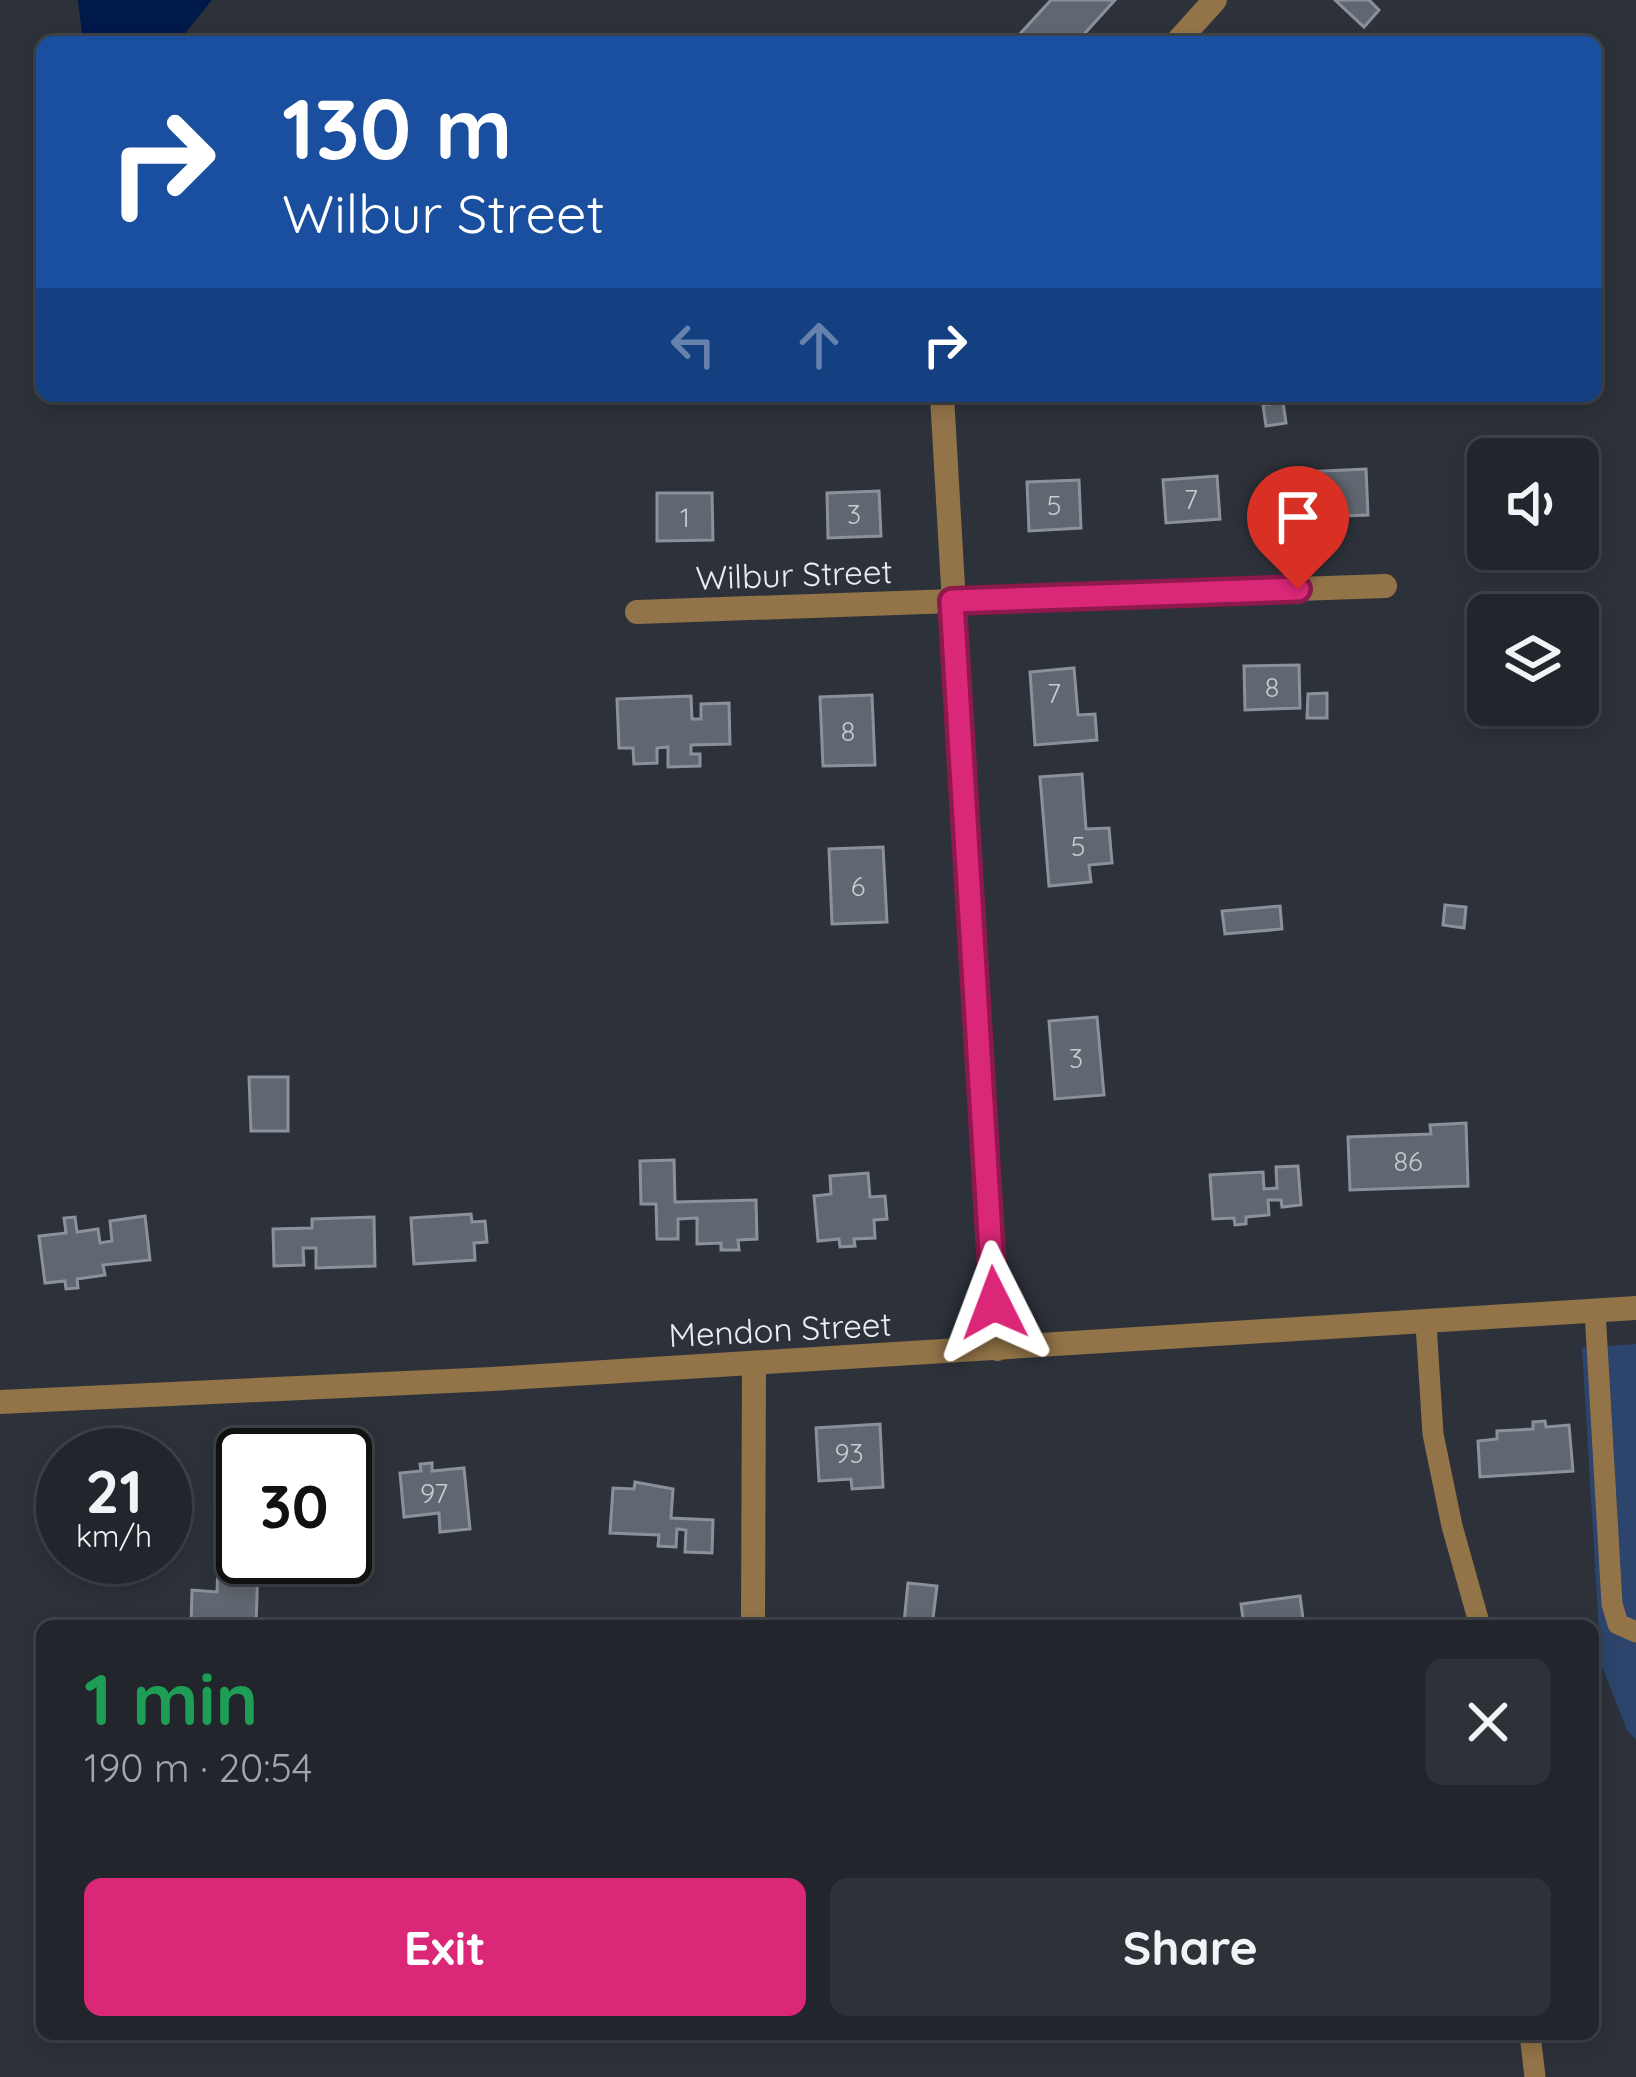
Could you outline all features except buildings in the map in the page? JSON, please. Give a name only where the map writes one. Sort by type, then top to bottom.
[{"type":"street","points":[[1182,36],[1215,0]]},
{"type":"street","points":[[942,402],[997,1349]]},
{"type":"street","name":"Wilbur Street","points":[[638,612],[1385,586]]},
{"type":"street","name":"Mendon Street","points":[[0,1402],[754,1364],[1636,1308]]},
{"type":"street","points":[[753,1620],[754,1364]]},
{"type":"lane","points":[[1595,1311],[1612,1604],[1618,1624],[1636,1632]]},
{"type":"lane","points":[[1426,1324],[1433,1434],[1478,1620]]},
{"type":"lane","points":[[1531,2040],[1535,2077]]},
{"type":"shaded area","points":[[78,0],[212,0],[183,36],[82,36]]},
{"type":"shaded area","points":[[1636,1344],[1636,1740],[1627,1730],[1601,1664],[1582,1348]]},
{"type":"route","points":[[994,1303],[952,601],[1298,589]]}]
